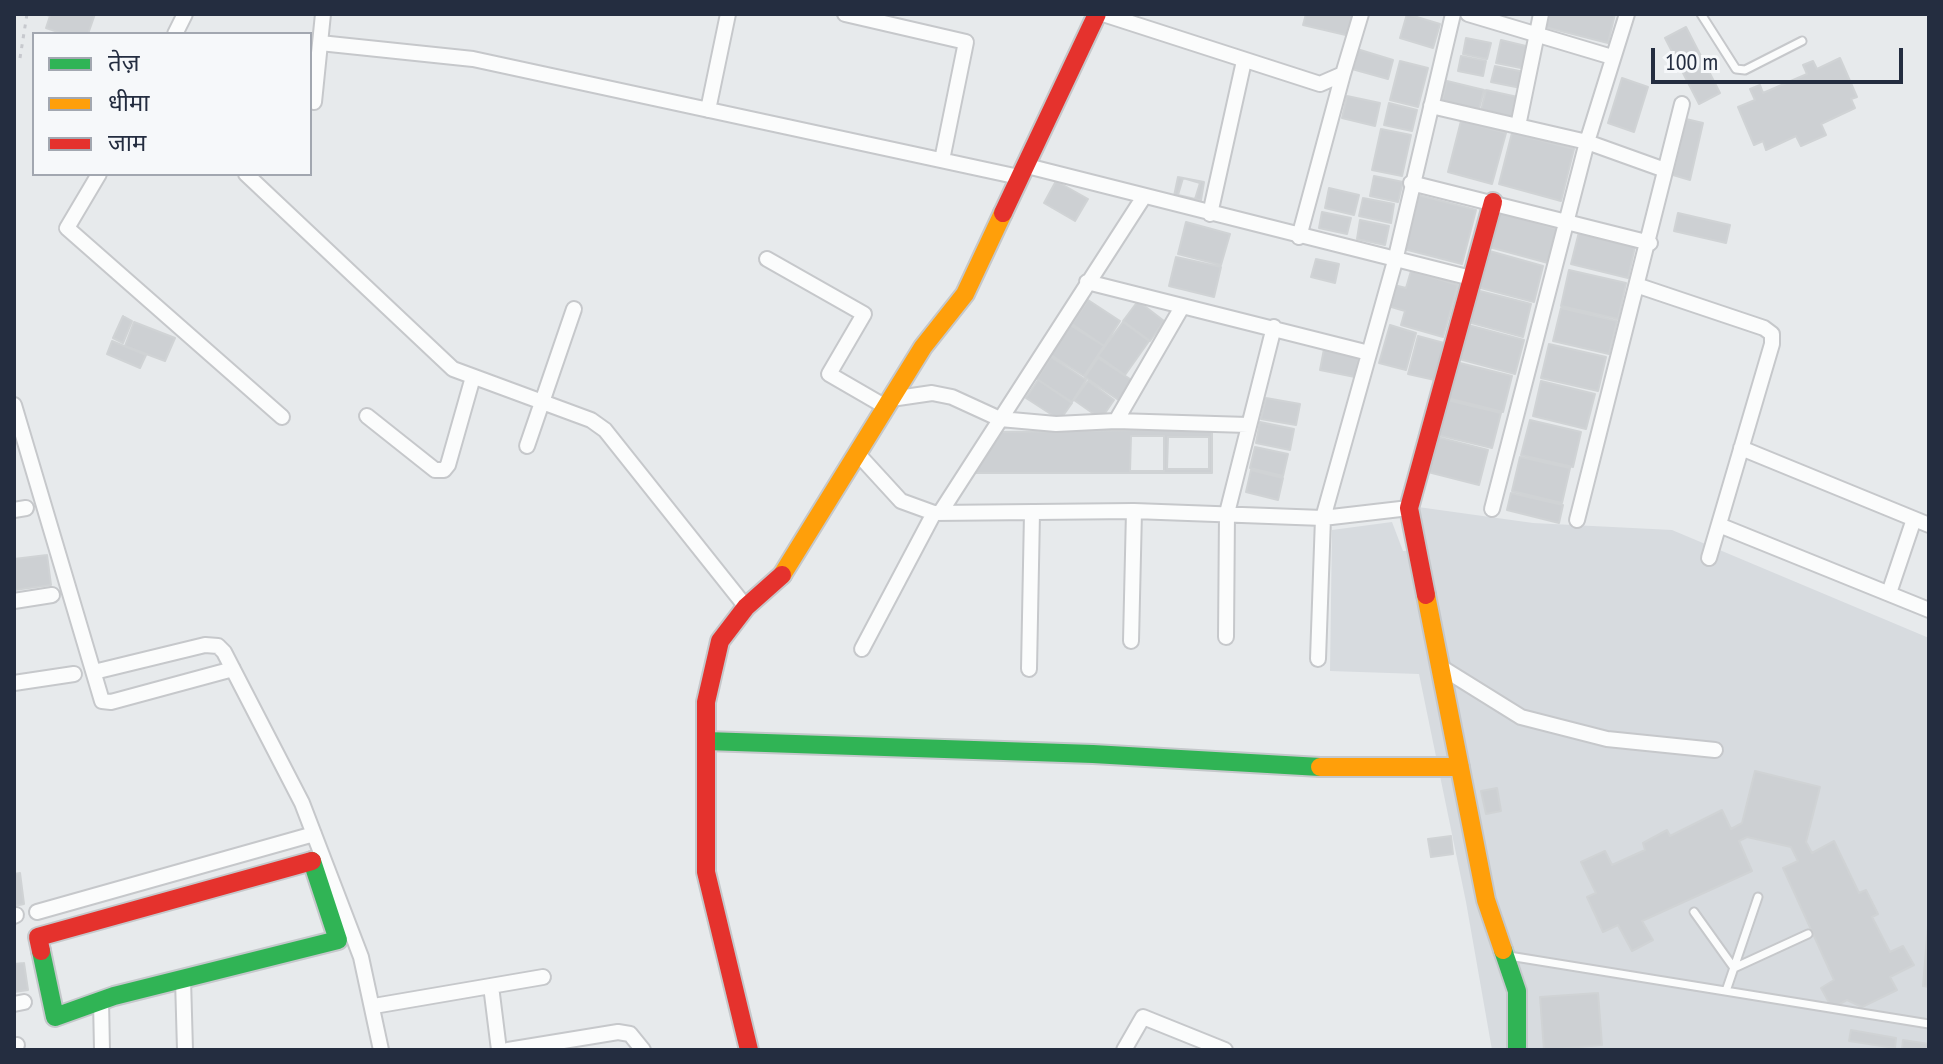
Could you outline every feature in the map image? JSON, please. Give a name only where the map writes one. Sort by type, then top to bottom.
[{"type":"street","points":[[176,32],[185,14]]},
{"type":"street","points":[[314,102],[323,14]]},
{"type":"street","points":[[708,110],[728,14]]},
{"type":"street","points":[[845,14],[966,42],[942,160]]},
{"type":"street","points":[[749,1050],[706,872],[706,702],[720,641],[746,607],[781,576],[923,347],[965,294],[1100,14],[1320,84],[1343,74]]},
{"type":"street","points":[[1299,237],[1361,14]]},
{"type":"street","points":[[1318,659],[1323,518],[1395,261],[1453,14]]},
{"type":"street","points":[[1468,14],[1612,57]]},
{"type":"street","points":[[1518,126],[1541,14]]},
{"type":"street","points":[[1492,509],[1587,142],[1627,14]]},
{"type":"street","points":[[320,43],[473,59],[942,160],[1023,172],[1143,198],[1471,278]]},
{"type":"street","points":[[1210,214],[1244,61]]},
{"type":"street","points":[[1577,520],[1650,243],[1682,104]]},
{"type":"street","points":[[1431,106],[1587,142],[1665,170]]},
{"type":"street","points":[[98,176],[67,228],[282,417]]},
{"type":"street","points":[[248,176],[439,359],[473,377],[591,420],[605,430],[746,607]]},
{"type":"street","points":[[1411,183],[1650,243]]},
{"type":"street","points":[[862,649],[937,513],[1143,198]]},
{"type":"street","points":[[1493,202],[1409,508],[1486,900],[1517,991],[1517,1050]]},
{"type":"street","points":[[767,259],[864,314],[829,374],[889,403],[932,393],[952,397],[1000,419],[1056,424],[1116,421],[1248,425]]},
{"type":"street","points":[[1087,282],[1369,353]]},
{"type":"street","points":[[1639,286],[1764,328],[1772,334],[1772,344],[1709,558]]},
{"type":"street","points":[[1116,421],[1182,307]]},
{"type":"street","points":[[527,446],[574,309]]},
{"type":"street","points":[[1226,637],[1227,513],[1274,327]]},
{"type":"street","points":[[367,416],[435,470],[444,470],[473,377]]},
{"type":"street","points":[[14,405],[100,697],[106,703],[233,669]]},
{"type":"street","points":[[1741,448],[1929,525]]},
{"type":"street","points":[[857,453],[901,501],[937,513],[1134,511],[1323,518],[1409,508]]},
{"type":"street","points":[[1131,641],[1134,511]]},
{"type":"street","points":[[1029,669],[1032,513]]},
{"type":"street","points":[[1889,593],[1914,519]]},
{"type":"street","points":[[1719,525],[1929,610]]},
{"type":"street","points":[[14,601],[52,595]]},
{"type":"street","points":[[94,672],[211,644],[224,652],[302,803],[361,957],[374,1006],[381,1050]]},
{"type":"street","points":[[1439,666],[1521,717],[1607,739],[1715,750]]},
{"type":"street","points":[[14,683],[74,674]]},
{"type":"street","points":[[706,741],[1093,754],[1365,770],[1460,767]]},
{"type":"street","points":[[37,912],[314,834]]},
{"type":"street","points":[[312,861],[338,940],[101,1000],[55,1017],[38,937],[312,861]]},
{"type":"street","points":[[374,1006],[543,977]]},
{"type":"street","points":[[183,979],[185,1050]]},
{"type":"street","points":[[491,986],[499,1050]]},
{"type":"street","points":[[101,1000],[102,1050]]},
{"type":"street","points":[[1124,1050],[1143,1017],[1225,1050]]},
{"type":"street","points":[[508,1050],[618,1032],[630,1034],[643,1050]]},
{"type":"lane","points":[[1701,14],[1736,69],[1745,70],[1802,41]]},
{"type":"lane","points":[[1726,991],[1758,897]]},
{"type":"lane","points":[[1694,912],[1734,968]]},
{"type":"lane","points":[[1734,968],[1808,934]]},
{"type":"lane","points":[[1505,955],[1929,1024]]},
{"type":"path","points":[[20,58],[27,14]]},
{"type":"shaded area","points":[[1418,507],[1533,523],[1672,530],[1929,638],[1929,1050],[1492,1050],[1466,902],[1419,674],[1330,671],[1332,530],[1392,522],[1403,551],[1421,550]]},
{"type":"building","points":[[44,14],[95,14],[89,32],[58,32],[46,28],[50,16]]},
{"type":"building","points":[[1306,14],[1356,14],[1350,36],[1303,25]]},
{"type":"building","points":[[1407,14],[1440,24],[1433,48],[1400,38]]},
{"type":"building","points":[[1544,14],[1615,14],[1608,43],[1541,26]]},
{"type":"building","points":[[1686,27],[1720,93],[1699,104],[1665,38]]},
{"type":"building","points":[[1466,38],[1491,43],[1487,59],[1463,54]]},
{"type":"building","points":[[1501,40],[1530,47],[1526,69],[1496,63]]},
{"type":"building","points":[[1357,49],[1393,60],[1388,79],[1352,69]]},
{"type":"building","points":[[1461,56],[1486,61],[1483,76],[1458,71]]},
{"type":"building","points":[[1840,58],[1857,97],[1851,99],[1855,108],[1821,124],[1826,135],[1801,146],[1796,136],[1766,150],[1763,141],[1754,145],[1738,107],[1755,100],[1750,89],[1760,85],[1763,93],[1807,74],[1803,65],[1813,61],[1817,69]]},
{"type":"building","points":[[1400,61],[1428,68],[1418,107],[1390,100]]},
{"type":"building","points":[[1495,66],[1524,72],[1521,88],[1491,82]]},
{"type":"building","points":[[1622,78],[1648,87],[1634,132],[1608,123]]},
{"type":"building","points":[[1447,81],[1484,90],[1479,109],[1442,101]]},
{"type":"building","points":[[1486,90],[1522,98],[1517,119],[1481,111]]},
{"type":"building","points":[[1347,96],[1380,103],[1375,126],[1342,118]]},
{"type":"building","points":[[1389,103],[1417,110],[1412,131],[1384,125]]},
{"type":"building","points":[[1686,119],[1703,123],[1690,180],[1673,175]]},
{"type":"building","points":[[1461,121],[1506,133],[1492,184],[1448,172]]},
{"type":"building","points":[[1381,129],[1411,135],[1402,176],[1372,170]]},
{"type":"building","points":[[1512,133],[1574,149],[1561,201],[1499,184]]},
{"type":"building","points":[[1374,176],[1403,182],[1398,202],[1370,196]]},
{"type":"building","points":[[1178,177],[1204,182],[1201,200],[1174,196]]},
{"type":"building","points":[[1183,178],[1200,183],[1195,199],[1178,195]]},
{"type":"building","points":[[1056,181],[1088,199],[1075,221],[1044,203]]},
{"type":"building","points":[[1329,188],[1359,195],[1354,215],[1325,208]]},
{"type":"building","points":[[1414,194],[1476,210],[1462,264],[1400,248]]},
{"type":"building","points":[[1363,198],[1394,204],[1391,223],[1359,216]]},
{"type":"building","points":[[1322,212],[1351,218],[1347,234],[1319,228]]},
{"type":"building","points":[[1499,212],[1557,229],[1548,263],[1489,247]]},
{"type":"building","points":[[1678,213],[1730,225],[1726,243],[1674,231]]},
{"type":"building","points":[[1360,220],[1389,226],[1385,245],[1357,239]]},
{"type":"building","points":[[1186,222],[1230,234],[1221,265],[1178,254]]},
{"type":"building","points":[[1580,228],[1636,242],[1628,278],[1571,264]]},
{"type":"building","points":[[1486,250],[1543,266],[1534,302],[1477,287]]},
{"type":"building","points":[[1176,257],[1221,267],[1214,297],[1169,286]]},
{"type":"building","points":[[1316,259],[1339,264],[1335,283],[1311,277]]},
{"type":"building","points":[[1569,270],[1626,283],[1618,319],[1561,306]]},
{"type":"building","points":[[1411,271],[1458,285],[1443,337],[1401,325],[1405,311],[1388,306],[1394,285],[1406,288]]},
{"type":"building","points":[[1476,290],[1531,304],[1523,337],[1468,322]]},
{"type":"building","points":[[1088,300],[1120,321],[1104,346],[1072,324]]},
{"type":"building","points":[[1138,301],[1164,321],[1150,341],[1123,321]]},
{"type":"building","points":[[1561,308],[1617,321],[1609,354],[1553,341]]},
{"type":"building","points":[[123,316],[132,321],[123,343],[113,338]]},
{"type":"building","points":[[134,322],[175,338],[165,361],[125,346]]},
{"type":"building","points":[[1123,322],[1149,341],[1125,375],[1098,356]]},
{"type":"building","points":[[1070,325],[1104,346],[1084,376],[1051,355]]},
{"type":"building","points":[[1390,325],[1416,333],[1406,370],[1379,363]]},
{"type":"building","points":[[1468,325],[1524,340],[1515,374],[1459,359]]},
{"type":"building","points":[[1418,336],[1444,343],[1435,380],[1408,374]]},
{"type":"building","points":[[112,341],[146,355],[140,368],[107,354]]},
{"type":"building","points":[[1549,344],[1606,357],[1598,391],[1541,378]]},
{"type":"building","points":[[1324,349],[1359,356],[1355,377],[1320,370]]},
{"type":"building","points":[[1051,357],[1086,380],[1072,402],[1037,379]]},
{"type":"building","points":[[1098,358],[1133,381],[1120,401],[1085,377]]},
{"type":"building","points":[[1456,362],[1512,376],[1503,412],[1447,398]]},
{"type":"building","points":[[1038,380],[1072,403],[1060,420],[1026,398]]},
{"type":"building","points":[[1088,381],[1114,400],[1101,419],[1074,400]]},
{"type":"building","points":[[1541,381],[1595,394],[1586,429],[1533,416]]},
{"type":"building","points":[[1266,398],[1300,404],[1296,425],[1261,419]]},
{"type":"building","points":[[1447,400],[1501,413],[1492,448],[1438,435]]},
{"type":"building","points":[[1530,420],[1581,432],[1573,467],[1521,455]]},
{"type":"building","points":[[1260,422],[1294,429],[1290,450],[1256,443]]},
{"type":"building","points":[[1212,429],[1212,473],[975,473],[1002,432]]},
{"type":"building","points":[[1131,436],[1164,436],[1164,471],[1130,471]]},
{"type":"building","points":[[1168,437],[1209,437],[1209,469],[1167,469]]},
{"type":"building","points":[[1437,437],[1488,450],[1479,485],[1428,472]]},
{"type":"building","points":[[1255,447],[1288,454],[1283,476],[1250,468]]},
{"type":"building","points":[[1520,457],[1570,468],[1562,503],[1512,491]]},
{"type":"building","points":[[1251,470],[1283,478],[1278,500],[1246,492]]},
{"type":"building","points":[[1511,493],[1563,505],[1559,523],[1507,510]]},
{"type":"building","points":[[47,555],[51,585],[14,590],[14,559]]},
{"type":"building","points":[[1755,771],[1820,787],[1806,842],[1812,853],[1834,841],[1859,893],[1866,890],[1878,914],[1872,917],[1890,952],[1903,946],[1914,965],[1890,977],[1897,990],[1862,1007],[1847,1000],[1832,1008],[1821,988],[1834,980],[1783,868],[1798,861],[1791,847],[1747,837],[1739,841],[1752,871],[1642,921],[1653,940],[1632,951],[1618,925],[1603,932],[1587,897],[1596,893],[1581,862],[1605,851],[1612,865],[1645,850],[1643,843],[1667,830],[1670,836],[1722,810],[1731,829],[1742,823]]},
{"type":"building","points":[[1497,788],[1501,811],[1486,814],[1481,791]]},
{"type":"building","points":[[1451,836],[1453,854],[1431,857],[1428,839]]},
{"type":"building","points":[[20,873],[24,904],[14,906],[14,874]]},
{"type":"building","points":[[1929,913],[1929,987],[1923,986]]},
{"type":"building","points":[[24,963],[28,990],[14,992],[14,964]]},
{"type":"building","points":[[1598,993],[1602,1045],[1544,1050],[1540,997]]},
{"type":"building","points":[[1851,1030],[1896,1038],[1895,1048],[1849,1041]]},
{"type":"building","points":[[1903,1040],[1929,1044],[1929,1050],[1902,1049]]},
{"type":"traffic: fast","points":[[706,741],[1093,754],[1320,767]]},
{"type":"traffic: fast","points":[[41,951],[55,1017],[114,996],[338,940],[312,861]]},
{"type":"traffic: fast","points":[[1503,950],[1517,991],[1517,1050]]},
{"type":"traffic: slow","points":[[782,575],[923,347],[965,294],[1003,213]]},
{"type":"traffic: slow","points":[[1426,595],[1486,900],[1503,950]]},
{"type":"traffic: slow","points":[[1320,767],[1460,767]]},
{"type":"traffic: jam","points":[[1003,213],[1097,14]]},
{"type":"traffic: jam","points":[[1426,595],[1409,508],[1493,202]]},
{"type":"traffic: jam","points":[[749,1050],[706,872],[706,702],[720,641],[746,607],[782,575]]},
{"type":"traffic: jam","points":[[41,951],[38,937],[312,861]]}]
